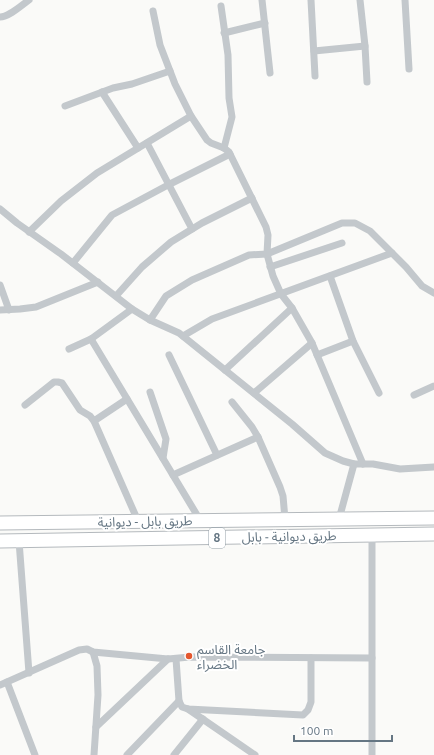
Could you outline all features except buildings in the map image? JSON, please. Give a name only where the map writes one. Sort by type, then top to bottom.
[{"type":"highway","points":[[373,518],[377,523],[377,531],[373,535]]},
{"type":"highway","name":"طريق بابل - ديوانية","points":[[0,522],[434,518]]},
{"type":"highway","points":[[60,540],[64,538],[67,531],[66,527],[61,522]]},
{"type":"highway","points":[[81,540],[76,534],[76,530],[77,526],[83,522]]},
{"type":"highway","name":"طريق ديوانية - بابل","points":[[0,541],[434,534]]},
{"type":"street","points":[[0,17],[9,14],[29,0]]},
{"type":"street","points":[[262,0],[270,72]]},
{"type":"street","points":[[311,0],[315,76]]},
{"type":"street","points":[[360,0],[367,82]]},
{"type":"street","points":[[405,0],[409,69]]},
{"type":"street","points":[[221,6],[228,55],[228,98],[232,117],[224,148]]},
{"type":"street","points":[[153,12],[160,45],[175,84],[191,116],[207,140],[224,148],[230,154],[266,227],[268,235],[267,254],[270,268],[281,294],[292,308],[312,343],[363,464]]},
{"type":"street","points":[[224,33],[265,23]]},
{"type":"street","points":[[314,51],[365,46]]},
{"type":"street","points":[[65,106],[113,88],[132,84],[170,70]]},
{"type":"street","points":[[102,92],[138,148]]},
{"type":"street","points":[[29,232],[61,202],[97,173],[191,116]]},
{"type":"street","points":[[147,143],[192,229]]},
{"type":"street","points":[[73,263],[112,215],[230,154]]},
{"type":"street","points":[[116,296],[142,266],[172,242],[202,223],[252,198]]},
{"type":"street","points":[[0,209],[17,224],[73,263],[132,309],[150,320],[180,333],[325,453],[354,464],[373,464],[400,469],[434,467]]},
{"type":"street","points":[[150,320],[166,296],[192,280],[250,255],[267,254],[342,223],[355,223],[370,231],[406,267],[422,286],[434,293]]},
{"type":"street","points":[[270,268],[342,243]]},
{"type":"street","points":[[183,336],[212,319],[392,253]]},
{"type":"street","points":[[330,276],[353,341],[379,393]]},
{"type":"street","points":[[0,310],[36,307],[98,282]]},
{"type":"street","points":[[0,285],[9,310]]},
{"type":"street","points":[[225,370],[292,308]]},
{"type":"street","points":[[69,349],[91,339],[132,309]]},
{"type":"street","points":[[91,339],[200,520]]},
{"type":"street","points":[[317,355],[353,341]]},
{"type":"street","points":[[254,393],[312,343]]},
{"type":"street","points":[[168,355],[217,455]]},
{"type":"street","points":[[25,405],[54,382],[62,383],[80,410],[90,416],[94,421],[138,521]]},
{"type":"street","points":[[414,395],[434,386]]},
{"type":"street","points":[[150,392],[166,439],[163,458]]},
{"type":"street","points":[[94,421],[127,399]]},
{"type":"street","points":[[232,402],[258,437],[283,496],[285,519]]},
{"type":"street","points":[[173,475],[258,437]]},
{"type":"street","points":[[339,519],[354,464]]},
{"type":"street","points":[[372,755],[373,535]]},
{"type":"street","points":[[19,541],[29,672]]},
{"type":"street","points":[[0,685],[79,650],[87,649],[93,652],[168,659],[190,657],[372,658]]},
{"type":"street","points":[[93,652],[97,666],[98,688],[94,755]]},
{"type":"street","points":[[188,709],[303,715],[308,710],[311,702],[311,658]]},
{"type":"street","points":[[96,728],[168,659]]},
{"type":"street","points":[[176,659],[179,702],[182,707],[188,709],[255,755]]},
{"type":"street","points":[[7,682],[35,755]]},
{"type":"street","points":[[127,755],[179,702]]},
{"type":"street","points":[[174,755],[203,719]]},
{"type":"place","name":"جامعة القاسم الخضراء","points":[[189,656]]}]
